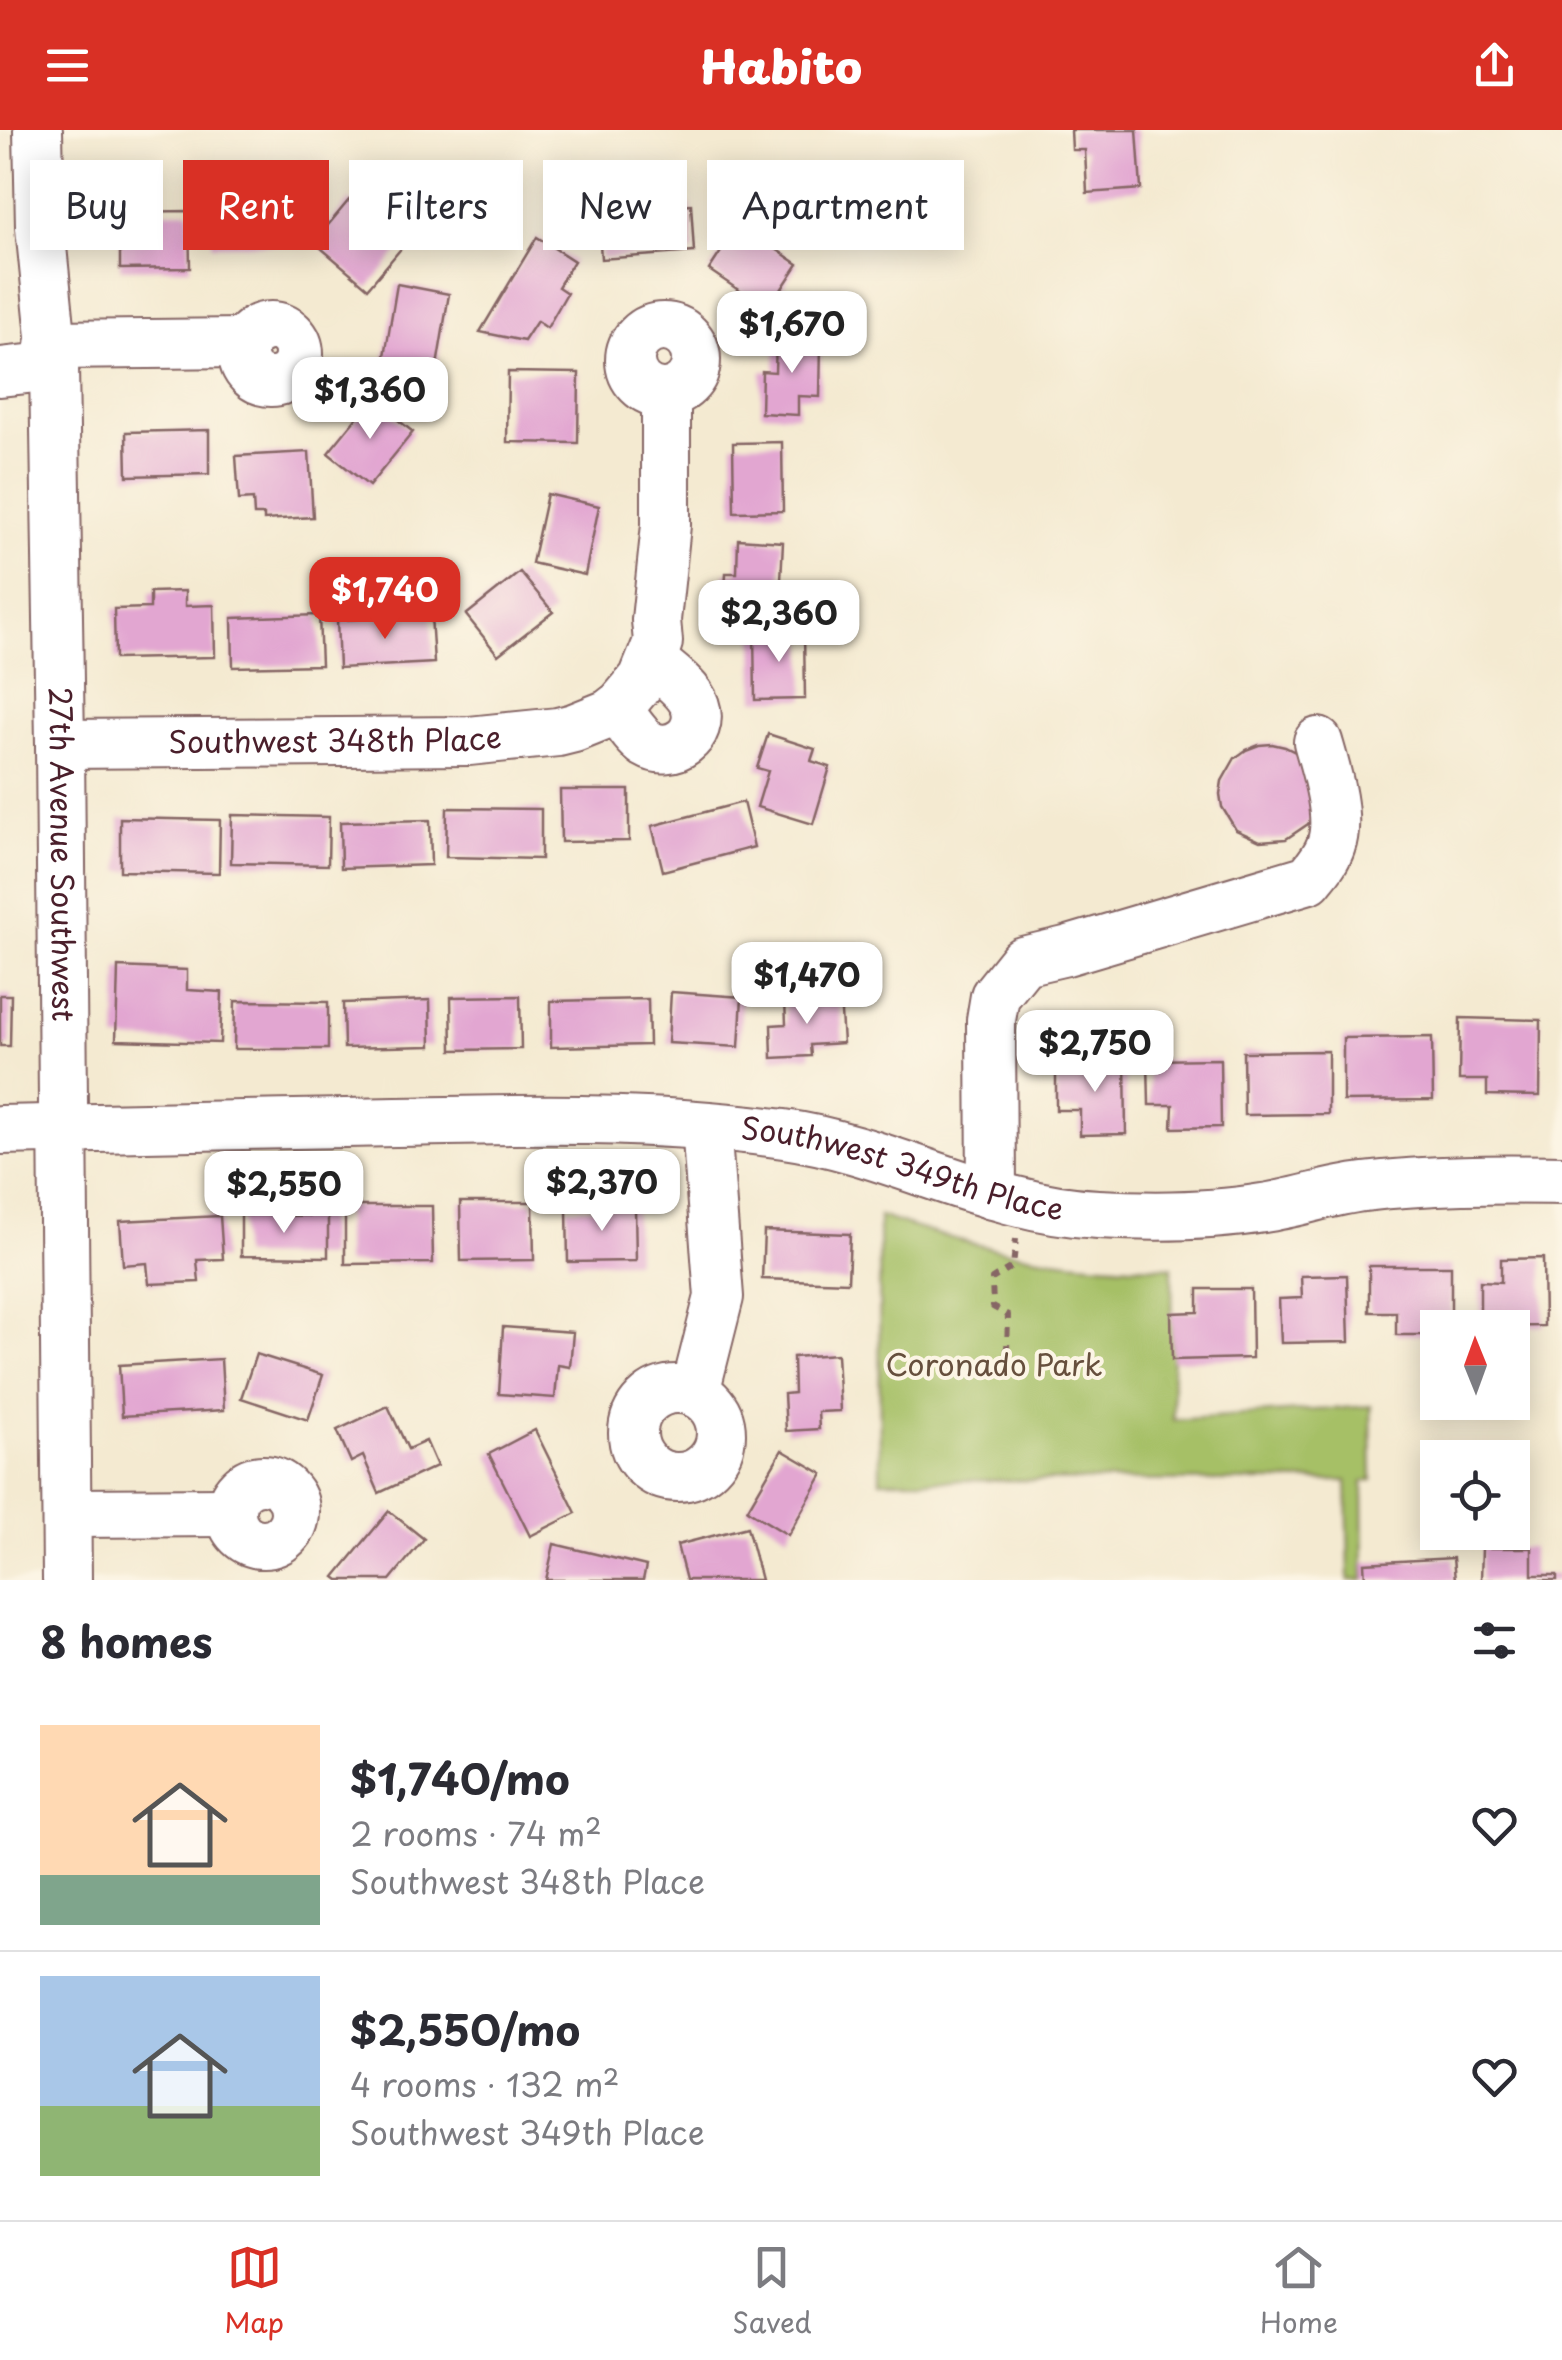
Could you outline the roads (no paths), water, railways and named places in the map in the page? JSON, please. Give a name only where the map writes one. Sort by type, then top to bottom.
[{"type":"street","name":"27th Avenue Southwest","points":[[38,130],[40,227],[52,355],[60,744],[66,1580]]},
{"type":"street","points":[[0,372],[52,355],[244,343]]},
{"type":"street","points":[[652,661],[688,694],[697,718],[687,741],[663,750],[640,739],[613,711],[632,694],[652,661],[658,642],[656,620],[666,524],[666,393]]},
{"type":"street","name":"Southwest 348th Place","points":[[60,744],[469,740],[558,732],[613,711]]},
{"type":"street","points":[[1006,1199],[991,1020],[995,996],[1023,961],[1309,879],[1330,852],[1334,840],[1332,790],[1318,742]]},
{"type":"street","name":"Southwest 349th Place","points":[[0,1130],[504,1120],[706,1126],[835,1144],[1006,1199],[1092,1214],[1179,1217],[1264,1208],[1360,1187],[1408,1182],[1562,1180]]},
{"type":"street","points":[[695,1392],[719,1298],[706,1126]]},
{"type":"street","points":[[67,1513],[230,1512]]},
{"type":"park label","name":"Coronado Park","points":[[994,1366]]}]
